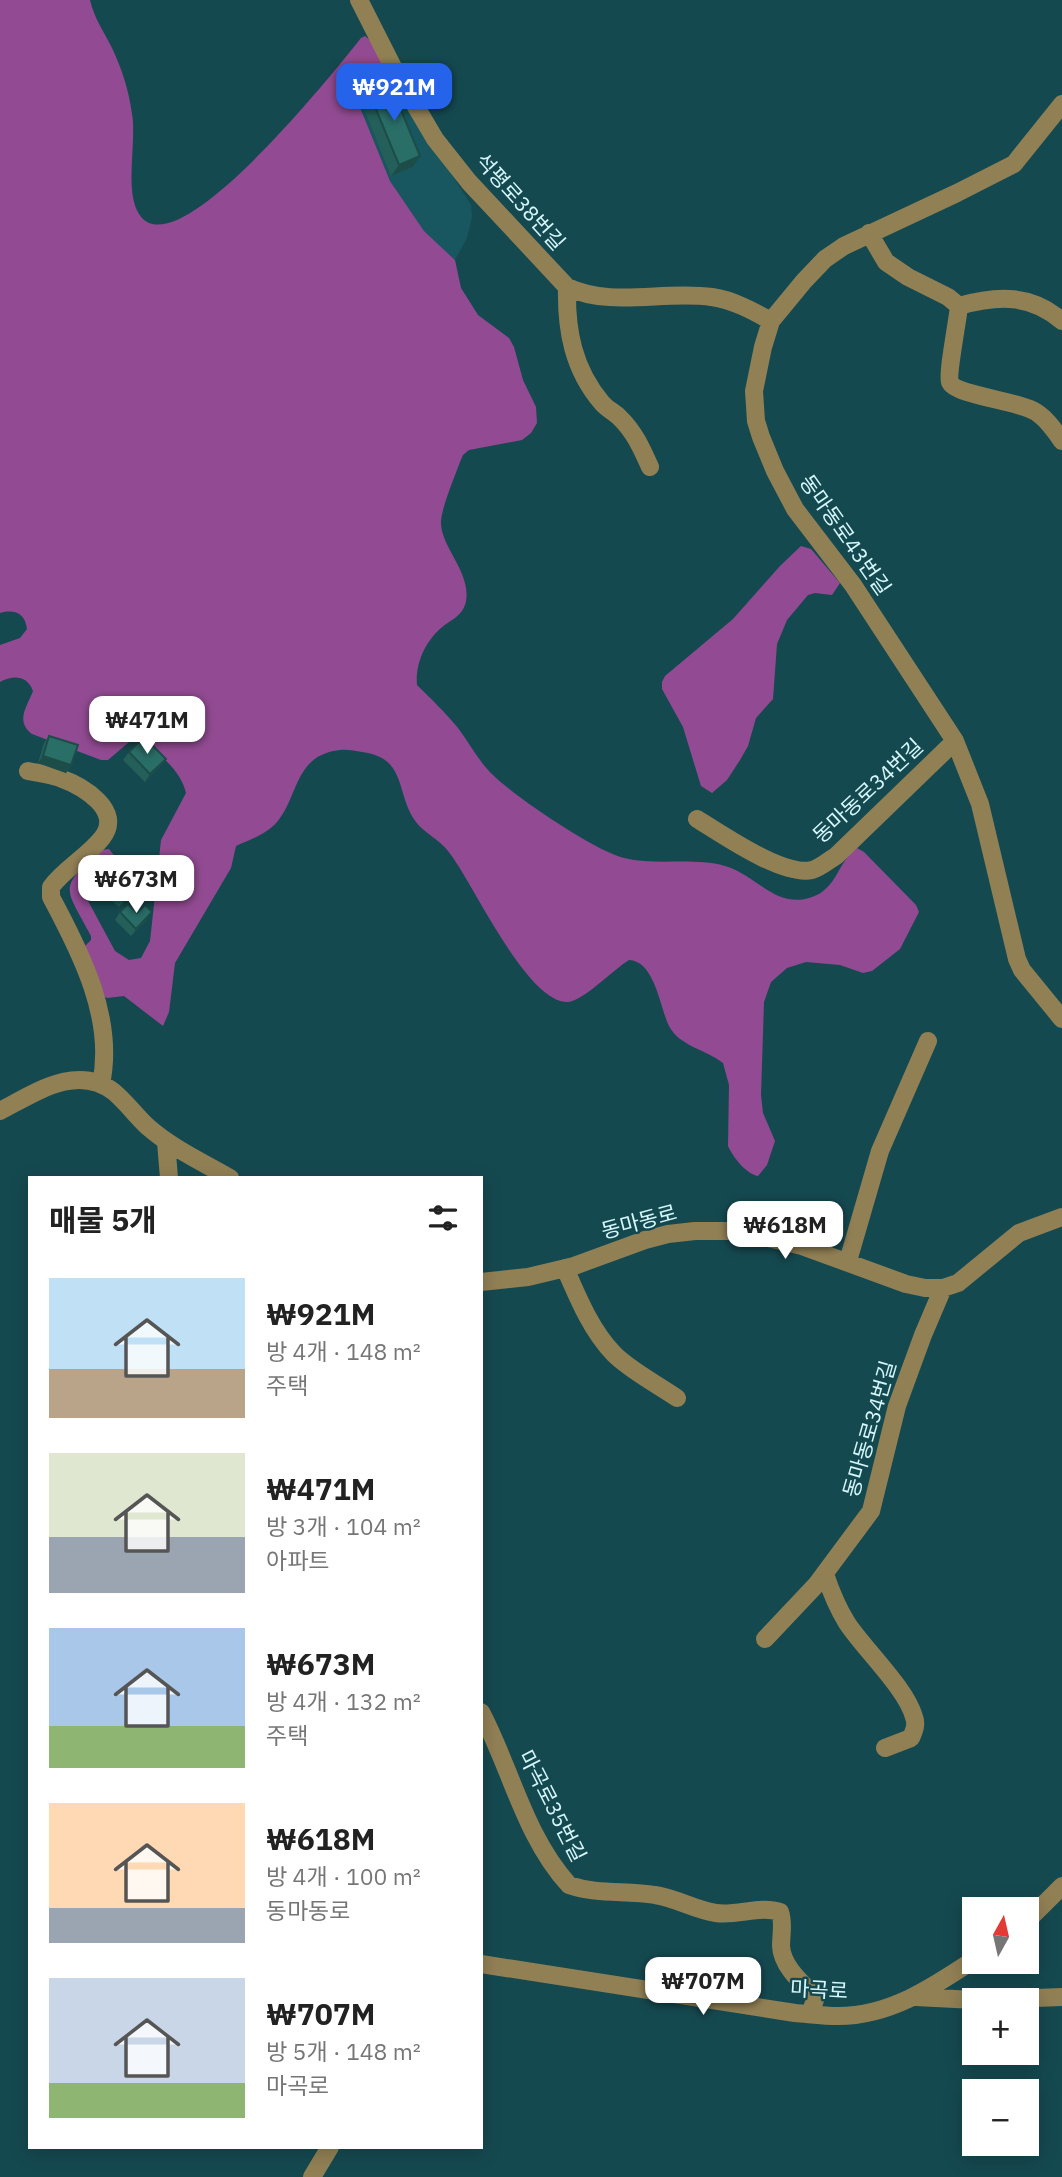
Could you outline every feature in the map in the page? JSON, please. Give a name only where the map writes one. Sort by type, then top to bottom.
[{"type":"street","name":"석평로38번길","points":[[359,0],[395,71],[435,139],[469,181],[567,287]]},
{"type":"street","name":"동마동로43번길","points":[[1062,104],[1014,164],[869,233],[825,259],[771,321],[763,347],[754,398],[756,421],[775,471],[795,509],[853,586],[955,741],[980,804],[1017,959],[1022,970],[1062,1019]]},
{"type":"street","points":[[869,233],[886,262],[959,306]]},
{"type":"street","points":[[650,467],[635,437],[620,418],[603,404],[582,371],[570,342],[566,320],[567,287],[581,294],[607,298],[688,295],[715,297],[744,306],[771,321]]},
{"type":"street","points":[[959,306],[986,300],[1022,299],[1037,303],[1062,321]]},
{"type":"street","points":[[959,306],[949,382],[956,390],[1014,402],[1037,412],[1062,441]]},
{"type":"street","name":"동마동로34번길","points":[[697,820],[751,852],[781,865],[797,871],[814,870],[836,856],[955,741]]},
{"type":"street","points":[[28,771],[58,777],[82,788],[99,802],[107,813],[103,837],[51,887],[51,897],[82,958],[94,996],[104,1042],[105,1064],[101,1084]]},
{"type":"street","points":[[848,1261],[880,1151],[928,1041]]},
{"type":"street","points":[[0,1111],[66,1080],[79,1079],[101,1084],[130,1107],[145,1125],[166,1142],[226,1176]]},
{"type":"street","points":[[166,1142],[169,1176]]},
{"type":"street","points":[[943,1288],[958,1283],[1019,1233],[1062,1217]]},
{"type":"street","name":"동마동로","points":[[483,1282],[528,1277],[565,1268],[645,1240],[695,1231],[738,1231],[768,1236],[848,1261],[906,1284],[943,1288]]},
{"type":"street","points":[[565,1268],[578,1299],[605,1344],[616,1356],[677,1398]]},
{"type":"street","name":"동마동로34번길","points":[[765,1639],[825,1574],[871,1511],[897,1406],[943,1288]]},
{"type":"street","points":[[825,1574],[835,1604],[906,1701],[915,1718],[915,1729],[911,1738],[885,1748]]},
{"type":"street","name":"마곡로35번길","points":[[483,1716],[525,1811],[551,1861],[569,1885],[605,1893],[652,1894],[718,1913],[771,1909],[780,1912],[781,1949],[786,1963],[816,1997],[810,2014]]},
{"type":"street","points":[[1040,1908],[1062,1886]]},
{"type":"street","name":"마곡로","points":[[483,1964],[838,2016],[880,2010],[916,1997],[962,1967]]},
{"type":"street","points":[[916,1997],[962,1999]]},
{"type":"street","points":[[1039,1998],[1062,1997]]},
{"type":"street","points":[[312,2177],[329,2149]]},
{"type":"shaded area","points":[[0,0],[90,0],[119,64],[129,97],[133,125],[132,192],[135,204],[139,214],[158,225],[186,215],[219,192],[290,122],[361,38],[365,36],[372,42],[388,74],[356,90],[355,95],[390,181],[424,231],[455,260],[461,288],[478,315],[509,338],[523,380],[536,407],[537,423],[531,433],[522,440],[469,450],[460,462],[445,502],[441,524],[446,542],[461,571],[466,601],[460,614],[441,628],[426,647],[419,661],[417,685],[453,722],[483,764],[504,785],[556,822],[611,853],[637,860],[700,862],[725,866],[777,895],[799,900],[812,897],[827,888],[845,860],[857,848],[916,905],[919,912],[900,949],[872,971],[863,973],[840,965],[806,962],[787,968],[771,982],[764,1002],[761,1095],[763,1113],[775,1141],[767,1165],[758,1176],[740,1164],[728,1146],[729,1085],[723,1063],[686,1043],[674,1033],[645,968],[638,962],[629,960],[590,991],[574,1000],[568,1002],[552,997],[535,983],[518,962],[448,851],[416,822],[394,769],[377,756],[343,750],[325,753],[314,760],[299,778],[277,822],[263,833],[236,846],[231,868],[175,963],[169,1012],[163,1026],[124,996],[103,996],[84,947],[91,940],[91,936],[71,897],[72,882],[77,873],[101,850],[109,849],[120,867],[93,890],[87,899],[115,951],[129,960],[141,958],[150,941],[161,840],[186,793],[174,769],[140,738],[135,737],[108,760],[101,760],[32,734],[23,719],[33,691],[30,686],[19,678],[0,682],[0,645],[20,638],[27,629],[22,616],[10,612],[0,613]]},
{"type":"shaded area","points":[[388,74],[471,205],[472,217],[467,238],[455,260],[424,231],[390,181],[355,95],[356,90]]},
{"type":"shaded area","points":[[801,546],[811,549],[840,583],[832,595],[808,595],[787,620],[777,644],[773,699],[756,718],[748,746],[740,760],[727,780],[712,793],[701,786],[683,727],[662,689],[662,682],[665,676],[733,619]]},
{"type":"building","points":[[389,81],[420,156],[399,165],[368,90]]},
{"type":"building","points":[[49,736],[78,745],[71,765],[43,756]]},
{"type":"building","points":[[144,737],[166,759],[150,774],[129,752]]},
{"type":"building","points":[[133,873],[150,889],[142,897],[134,890],[124,900],[115,891]]},
{"type":"building","points":[[128,904],[137,913],[145,905],[152,912],[136,929],[120,912]]}]
